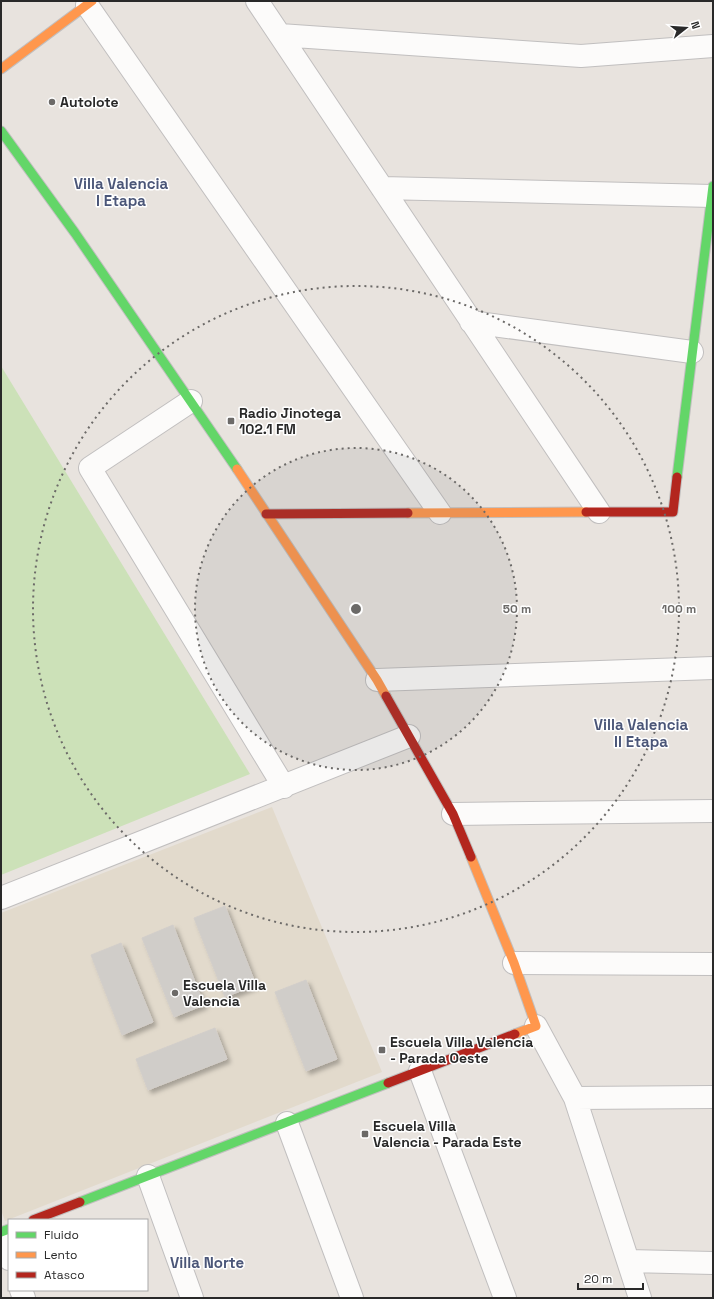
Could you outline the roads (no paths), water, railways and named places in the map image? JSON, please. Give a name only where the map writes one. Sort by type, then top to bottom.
[{"type":"street","points":[[257,1],[599,512]]},
{"type":"street","points":[[1,69],[89,3],[440,514]]},
{"type":"street","points":[[280,35],[580,56],[713,46]]},
{"type":"street","points":[[1,131],[74,233],[191,402],[377,680],[453,814],[514,963],[536,1026],[575,1098],[640,1298]]},
{"type":"street","points":[[266,514],[673,512],[712,191],[382,188]]},
{"type":"street","points":[[471,322],[692,352]]},
{"type":"street","points":[[191,402],[90,468],[284,787]]},
{"type":"street","points":[[377,680],[713,668]]},
{"type":"street","points":[[1,898],[284,787],[409,736]]},
{"type":"street","points":[[453,814],[713,811]]},
{"type":"street","points":[[514,963],[713,964]]},
{"type":"street","points":[[36,1219],[536,1026]]},
{"type":"street","points":[[420,1071],[505,1298]]},
{"type":"street","points":[[575,1098],[713,1097]]},
{"type":"street","points":[[287,1122],[352,1298]]},
{"type":"street","points":[[148,1176],[192,1298]]},
{"type":"street","points":[[1,1238],[8,1256]]},
{"type":"street","points":[[628,1261],[713,1263]]},
{"type":"place","name":"Autolote","points":[[52,102]]},
{"type":"place","name":"Radio Jinotega 102.1 FM","points":[[231,421]]},
{"type":"place","name":"Escuela Villa Valencia","points":[[175,993]]},
{"type":"place","name":"Escuela Villa Valencia - Parada Oeste","points":[[382,1050]]},
{"type":"place","name":"Escuela Villa Valencia - Parada Este","points":[[365,1134]]},
{"type":"district","name":"Villa Valencia I Etapa","points":[[121,192]]},
{"type":"district","name":"Villa Valencia II Etapa","points":[[641,732]]},
{"type":"district","name":"Villa Norte","points":[[207,1262]]}]
